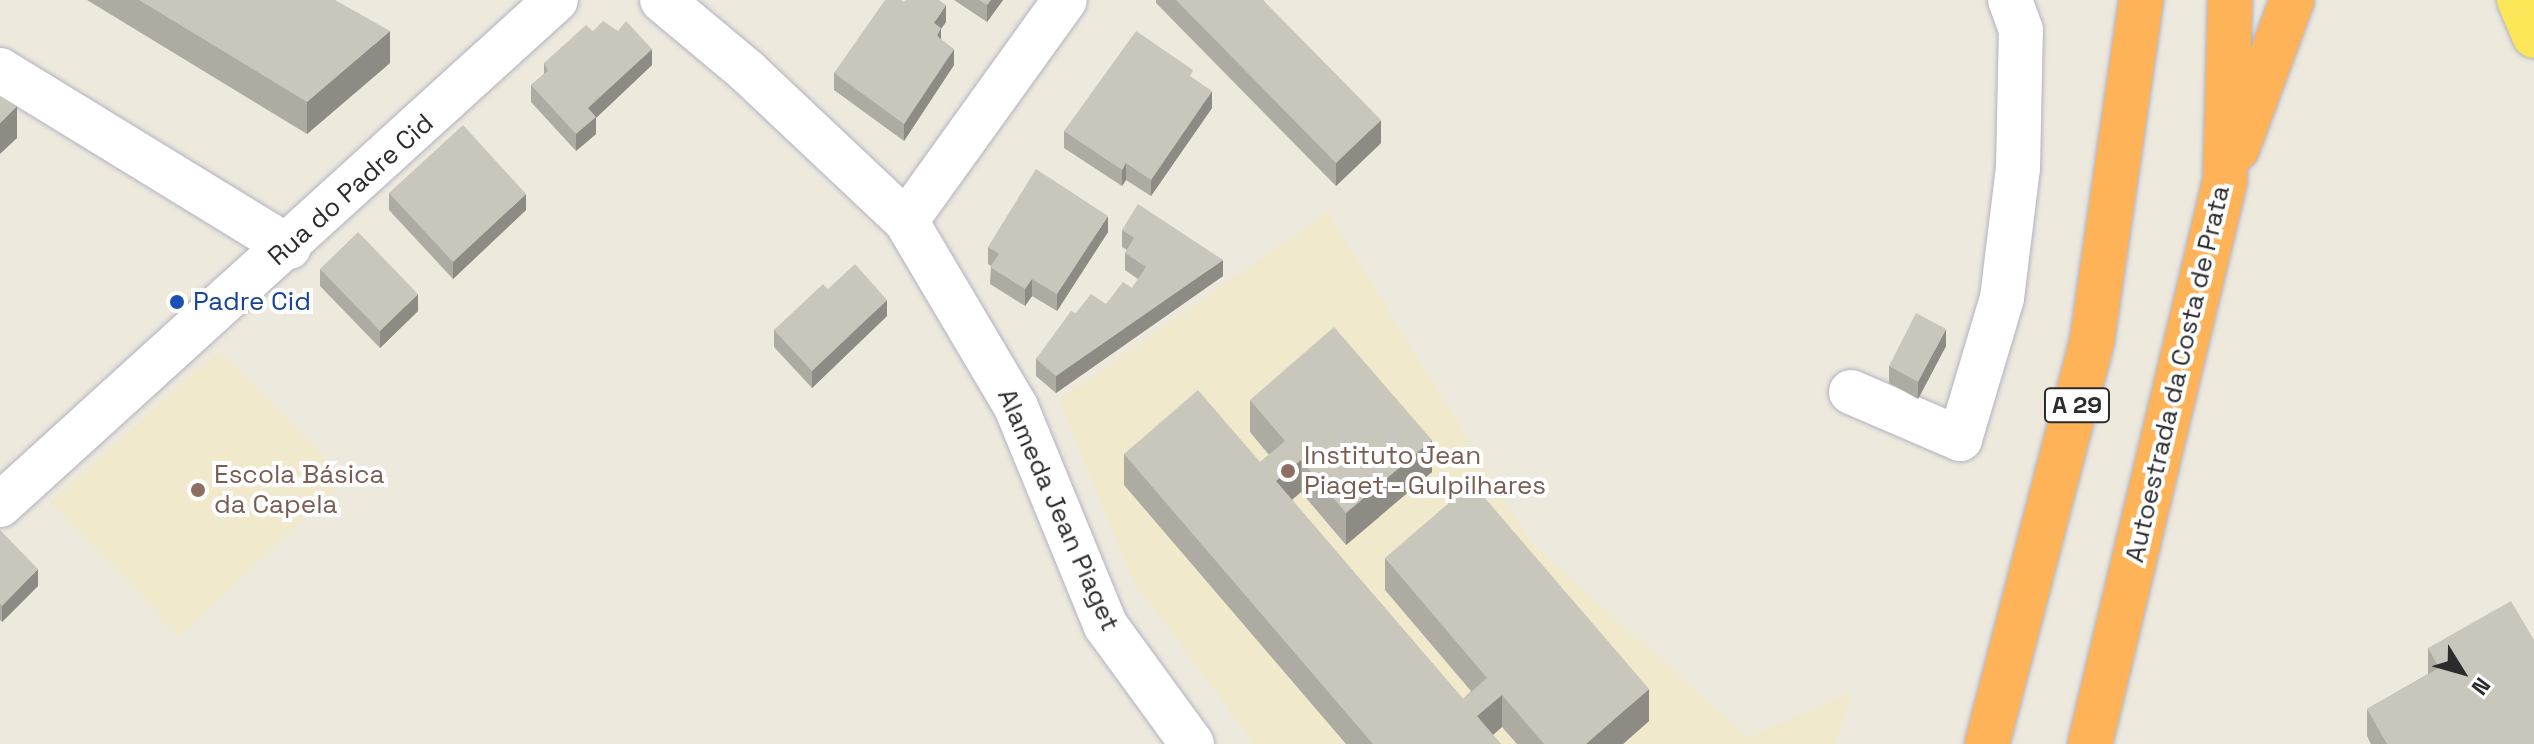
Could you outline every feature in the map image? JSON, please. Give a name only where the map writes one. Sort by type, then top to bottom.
[{"type":"highway","name":"A 29","points":[[2122,0],[2134,59]]},
{"type":"highway","name":"A 29","points":[[1987,744],[2092,341],[2141,0]]},
{"type":"highway","name":"Autoestrada da Costa de Prata","points":[[2090,744],[2225,181],[2230,0]]},
{"type":"highway","points":[[2225,181],[2292,0]]},
{"type":"main road","points":[[2519,0],[2534,36]]},
{"type":"street","name":"Rua do Padre Cid","points":[[0,505],[104,407],[289,247],[556,0]]},
{"type":"street","name":"Alameda Jean Piaget","points":[[662,0],[748,72],[906,221],[1016,407],[1106,626],[1192,744]]},
{"type":"street","points":[[906,221],[1065,0]]},
{"type":"street","points":[[1851,392],[1960,439],[2002,298],[2018,168],[2021,30],[2010,0]]},
{"type":"street","points":[[0,70],[289,247]]},
{"type":"shaded area","name":"Instituto Jean Piaget - Gulpilhares","points":[[1328,212],[1531,542],[1748,738],[1852,692],[1835,744],[1254,744],[1133,581],[1059,400]]},
{"type":"shaded area","name":"Escola Básica da Capela","points":[[219,351],[346,479],[180,636],[50,502]]},
{"type":"building","points":[[139,0],[335,0],[390,31],[307,102]]},
{"type":"building","points":[[885,0],[939,0],[946,5],[934,23],[941,28],[937,36],[954,49],[904,124],[834,73]]},
{"type":"building","points":[[1176,0],[1263,0],[1381,120],[1336,163]]},
{"type":"building","points":[[603,21],[618,31],[626,21],[652,49],[588,108],[596,117],[576,134],[531,85],[548,71],[544,63],[586,25],[593,31]]},
{"type":"building","points":[[1136,31],[1193,70],[1190,76],[1212,91],[1151,180],[1126,163],[1122,170],[1064,131]]},
{"type":"building","points":[[0,96],[17,106],[0,123]]},
{"type":"building","points":[[463,125],[526,194],[453,262],[389,193]]},
{"type":"building","points":[[1036,169],[1108,216],[1057,294],[1032,279],[1025,289],[990,267],[999,254],[988,247]]},
{"type":"building","points":[[1138,204],[1223,260],[1056,376],[1036,359],[1071,311],[1076,313],[1091,294],[1106,304],[1123,282],[1132,288],[1146,267],[1125,253],[1134,238],[1122,230]]},
{"type":"building","points":[[358,232],[418,294],[380,331],[320,269]]},
{"type":"building","points":[[855,264],[887,300],[812,371],[774,330],[823,284],[828,289]]},
{"type":"building","points":[[1916,313],[1946,329],[1918,382],[1889,366]]},
{"type":"building","points":[[1334,327],[1432,440],[1346,513],[1301,460],[1276,481],[1463,699],[1487,678],[1385,558],[1472,483],[1649,689],[1586,744],[1544,744],[1502,695],[1477,716],[1501,744],[1373,744],[1124,454],[1198,390],[1260,462],[1285,441],[1250,400]]},
{"type":"building","points":[[0,530],[38,569],[2,606],[0,604]]},
{"type":"building","points":[[2511,601],[2534,640],[2534,744],[2387,744],[2367,709],[2439,668],[2428,648]]},
{"type":"place","name":"Padre Cid","points":[[177,302]]},
{"type":"place","name":"Instituto Jean Piaget - Gulpilhares","points":[[1288,471]]},
{"type":"place","name":"Escola Básica da Capela","points":[[198,490]]}]
